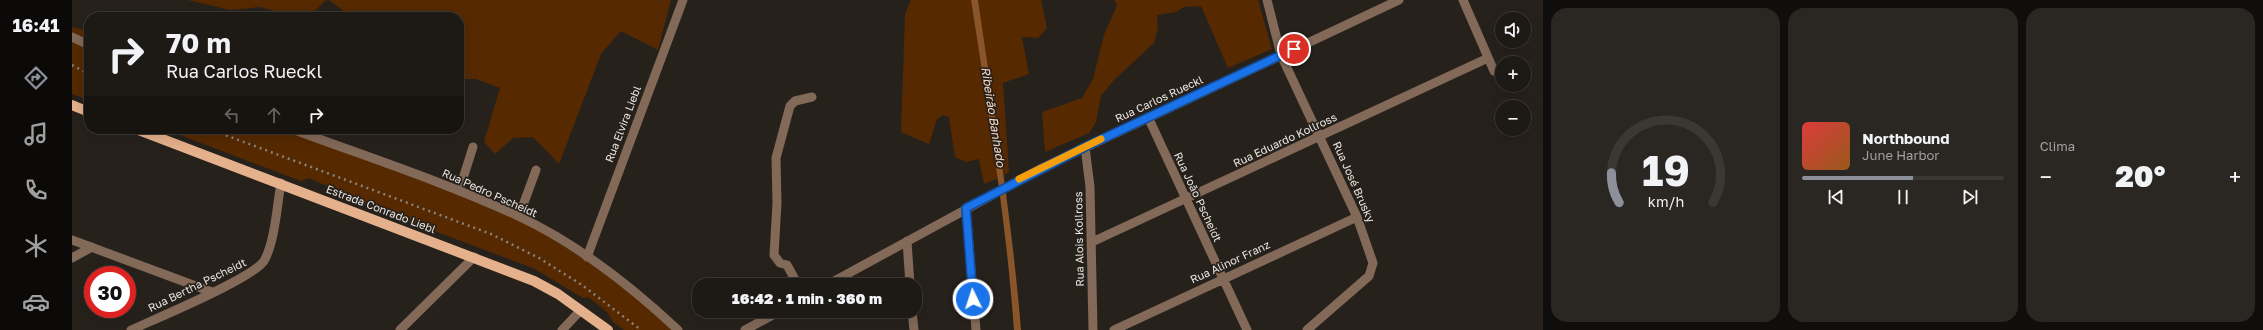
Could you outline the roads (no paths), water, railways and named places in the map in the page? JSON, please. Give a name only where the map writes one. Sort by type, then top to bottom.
[{"type":"main road","points":[[72,105],[84,110]]},
{"type":"main road","name":"Estrada Conrado Liebl","points":[[149,134],[534,280],[608,330]]},
{"type":"street","name":"Rua Elvira Liebl","points":[[587,257],[683,0]]},
{"type":"street","name":"Rua José Brusky","points":[[1267,0],[1281,55],[1321,137],[1357,217],[1374,263],[1368,276],[1307,330]]},
{"type":"street","name":"Rua Carlos Rueckl","points":[[840,278],[993,192],[1148,117],[1399,0]]},
{"type":"street","points":[[1463,0],[1494,71]]},
{"type":"street","points":[[72,37],[84,42]]},
{"type":"street","name":"Rua Eduardo Kollross","points":[[1092,242],[1321,137],[1488,58]]},
{"type":"street","points":[[794,278],[787,265],[780,263],[774,255],[777,203],[776,158],[790,106],[795,101],[812,97]]},
{"type":"street","name":"Rua João Pscheidt","points":[[1148,117],[1247,330]]},
{"type":"street","name":"Rua Pedro Pscheidt","points":[[305,134],[459,191],[519,216],[587,257],[648,303],[678,330]]},
{"type":"street","points":[[459,191],[473,147]]},
{"type":"street","name":"Rua Alois Kollross","points":[[1085,147],[1089,176],[1092,242],[1093,330]]},
{"type":"street","points":[[519,216],[536,170]]},
{"type":"street","name":"Rua Bertha Pscheidt","points":[[131,330],[255,270],[264,260],[270,244],[281,183]]},
{"type":"street","points":[[966,208],[976,330]]},
{"type":"street","name":"Rua Alinor Franz","points":[[1114,330],[1357,217]]},
{"type":"street","points":[[72,240],[212,292]]},
{"type":"street","points":[[906,241],[909,278]]},
{"type":"street","points":[[72,258],[92,247]]},
{"type":"street","points":[[400,330],[474,257]]},
{"type":"street","points":[[562,330],[580,310]]},
{"type":"street","points":[[745,330],[767,318]]},
{"type":"street","points":[[913,318],[914,330]]},
{"type":"water","name":"Ribeirão Banhado","points":[[971,0],[978,0],[1008,206],[1021,330],[1014,330],[1011,288],[1001,206]]},
{"type":"railway","points":[[72,65],[84,71]]},
{"type":"railway","points":[[222,134],[491,234],[539,258],[582,285],[641,330]]}]
